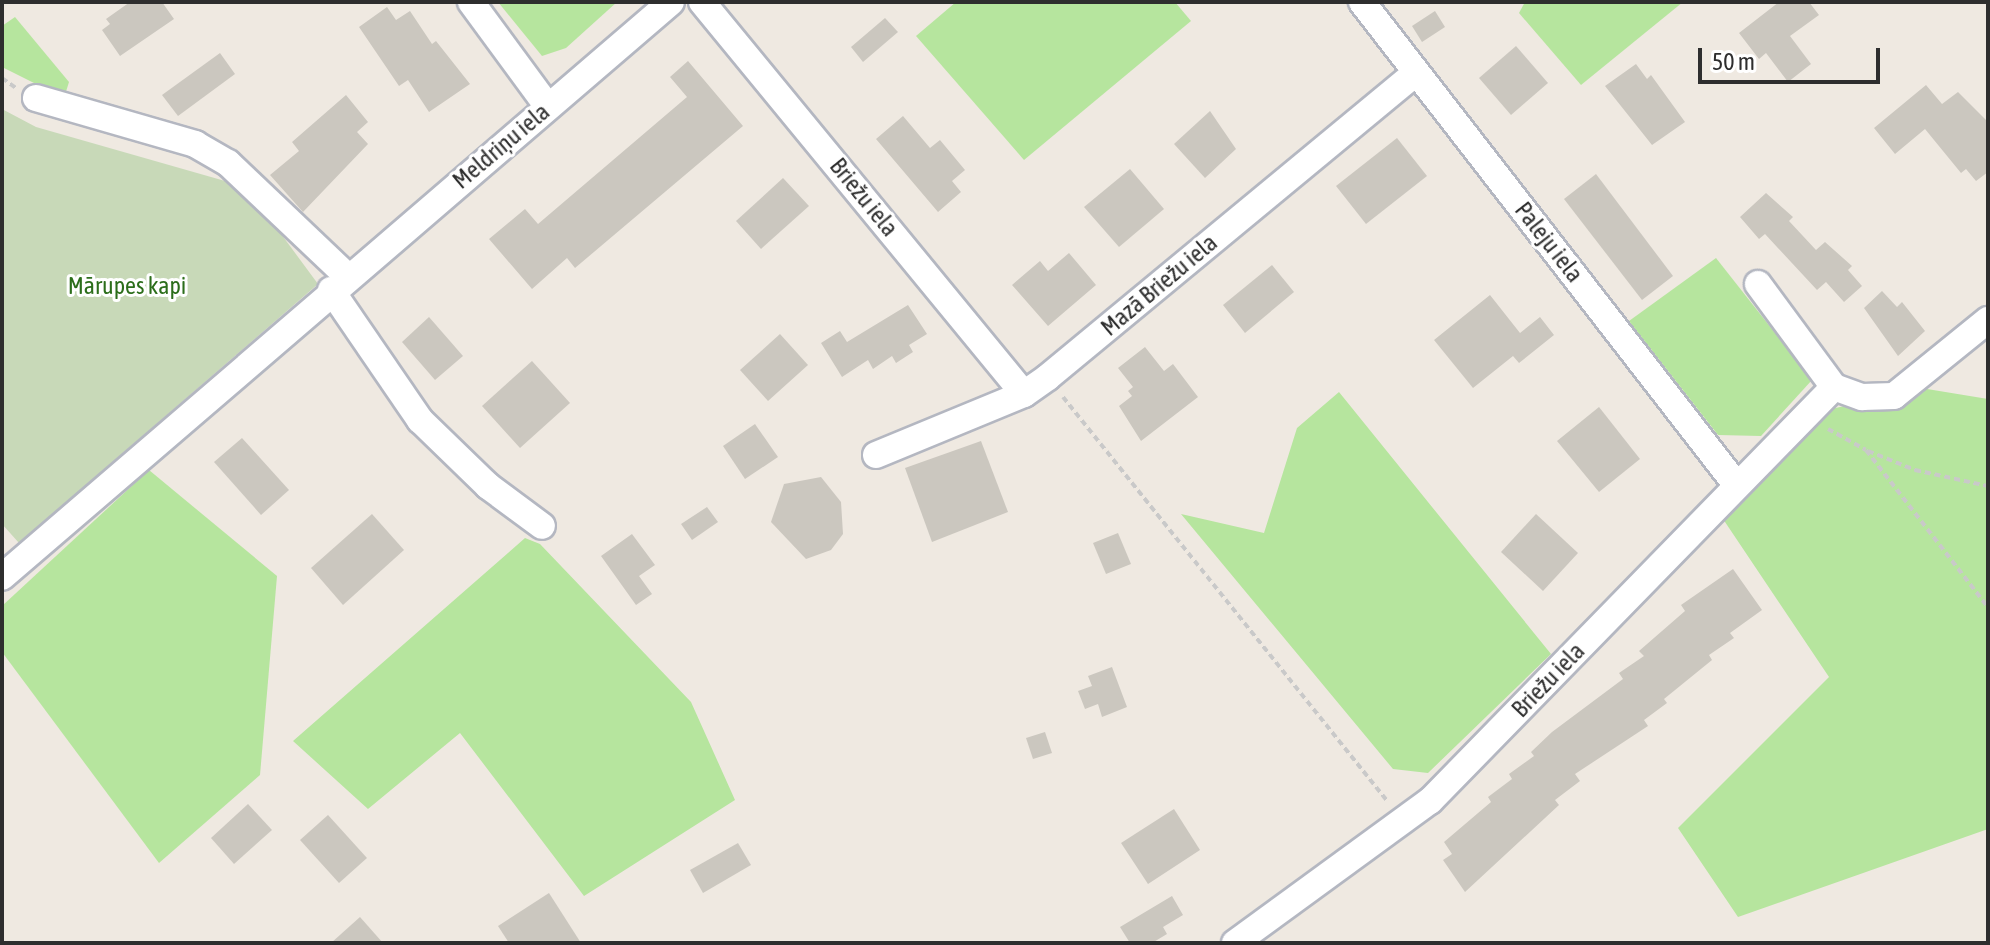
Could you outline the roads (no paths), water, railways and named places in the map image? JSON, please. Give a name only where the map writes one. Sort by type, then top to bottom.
[{"type":"street","points":[[471,2],[548,107]]},
{"type":"street","name":"Meldriņu iela","points":[[2,577],[339,283],[671,2]]},
{"type":"street","name":"Briežu iela","points":[[702,2],[1024,394]]},
{"type":"street","name":"Paleju iela","points":[[1362,2],[1735,483]]},
{"type":"street","name":"Mazā Briežu iela","points":[[876,455],[1024,394],[1416,73]]},
{"type":"street","points":[[36,98],[195,144],[228,163],[339,283],[420,420],[488,486],[542,526]]},
{"type":"street","points":[[1758,284],[1834,387],[1862,397],[1894,396],[1988,320]]},
{"type":"street","name":"Briežu iela","points":[[1235,943],[1405,823],[1735,483],[1834,387]]},
{"type":"park label","name":"Mārupes kapi","points":[[127,286]]}]
